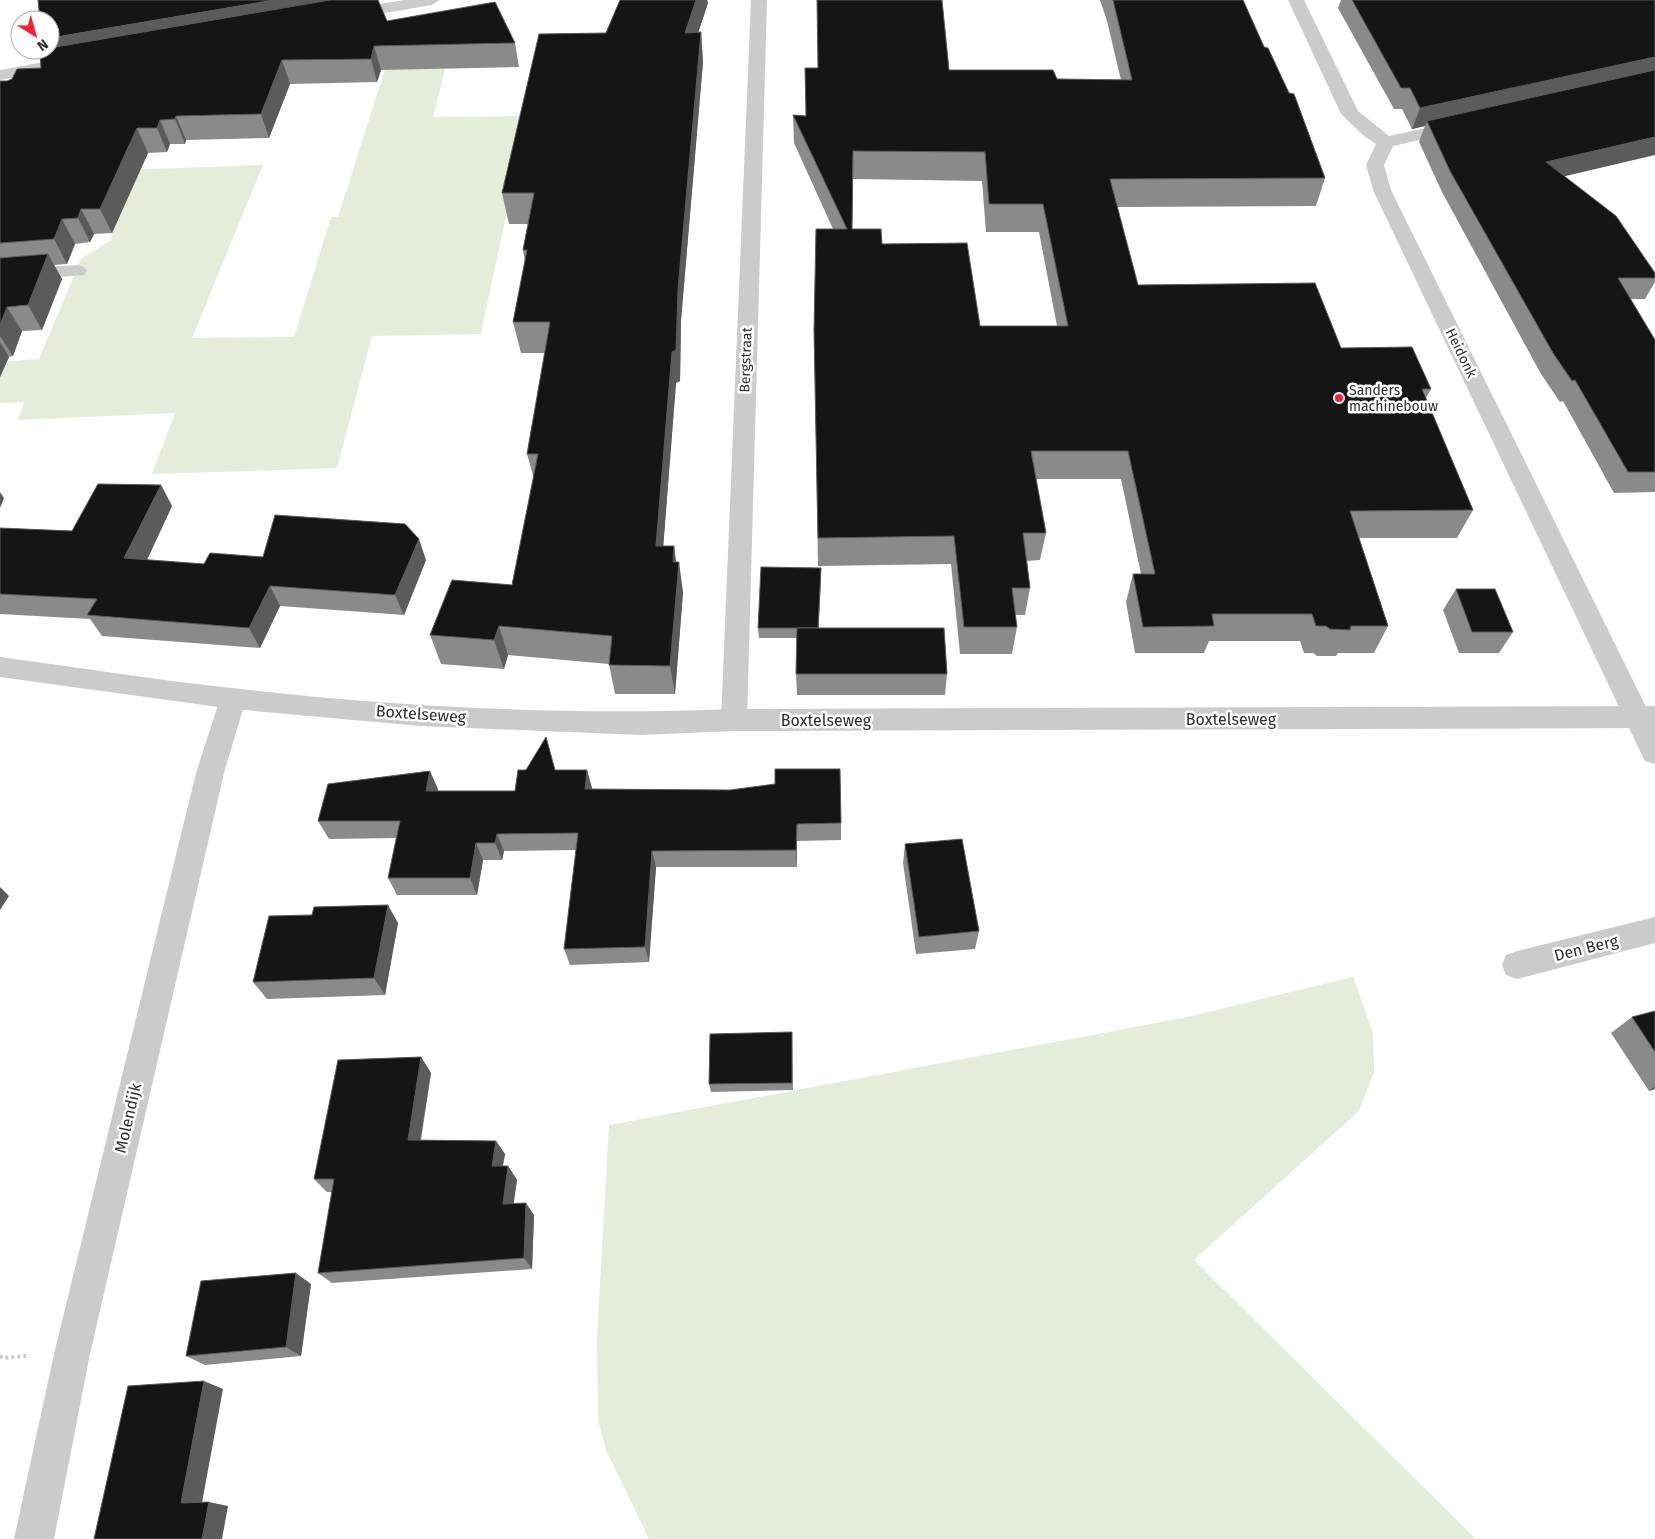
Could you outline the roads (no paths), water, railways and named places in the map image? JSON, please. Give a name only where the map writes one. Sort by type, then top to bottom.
[{"type":"street","points":[[329,18],[432,0]]},
{"type":"street","name":"Bergstraat","points":[[734,720],[759,0]]},
{"type":"street","points":[[1296,0],[1350,114],[1370,132],[1386,142],[1473,123]]},
{"type":"street","points":[[0,75],[97,58]]},
{"type":"street","name":"Heidonk","points":[[1386,142],[1375,165],[1382,190],[1646,717]]},
{"type":"street","points":[[0,276],[77,271]]},
{"type":"street","name":"Boxtelseweg","points":[[0,667],[233,699],[420,715],[642,724],[734,720],[1646,717]]},
{"type":"street","name":"Molendijk","points":[[34,1539],[72,1354],[207,782],[233,699]]},
{"type":"street","points":[[1646,717],[1655,753]]},
{"type":"street","name":"Den Berg","points":[[1517,965],[1655,930]]},
{"type":"place","name":"Sanders machinebouw","points":[[1339,398]]}]
